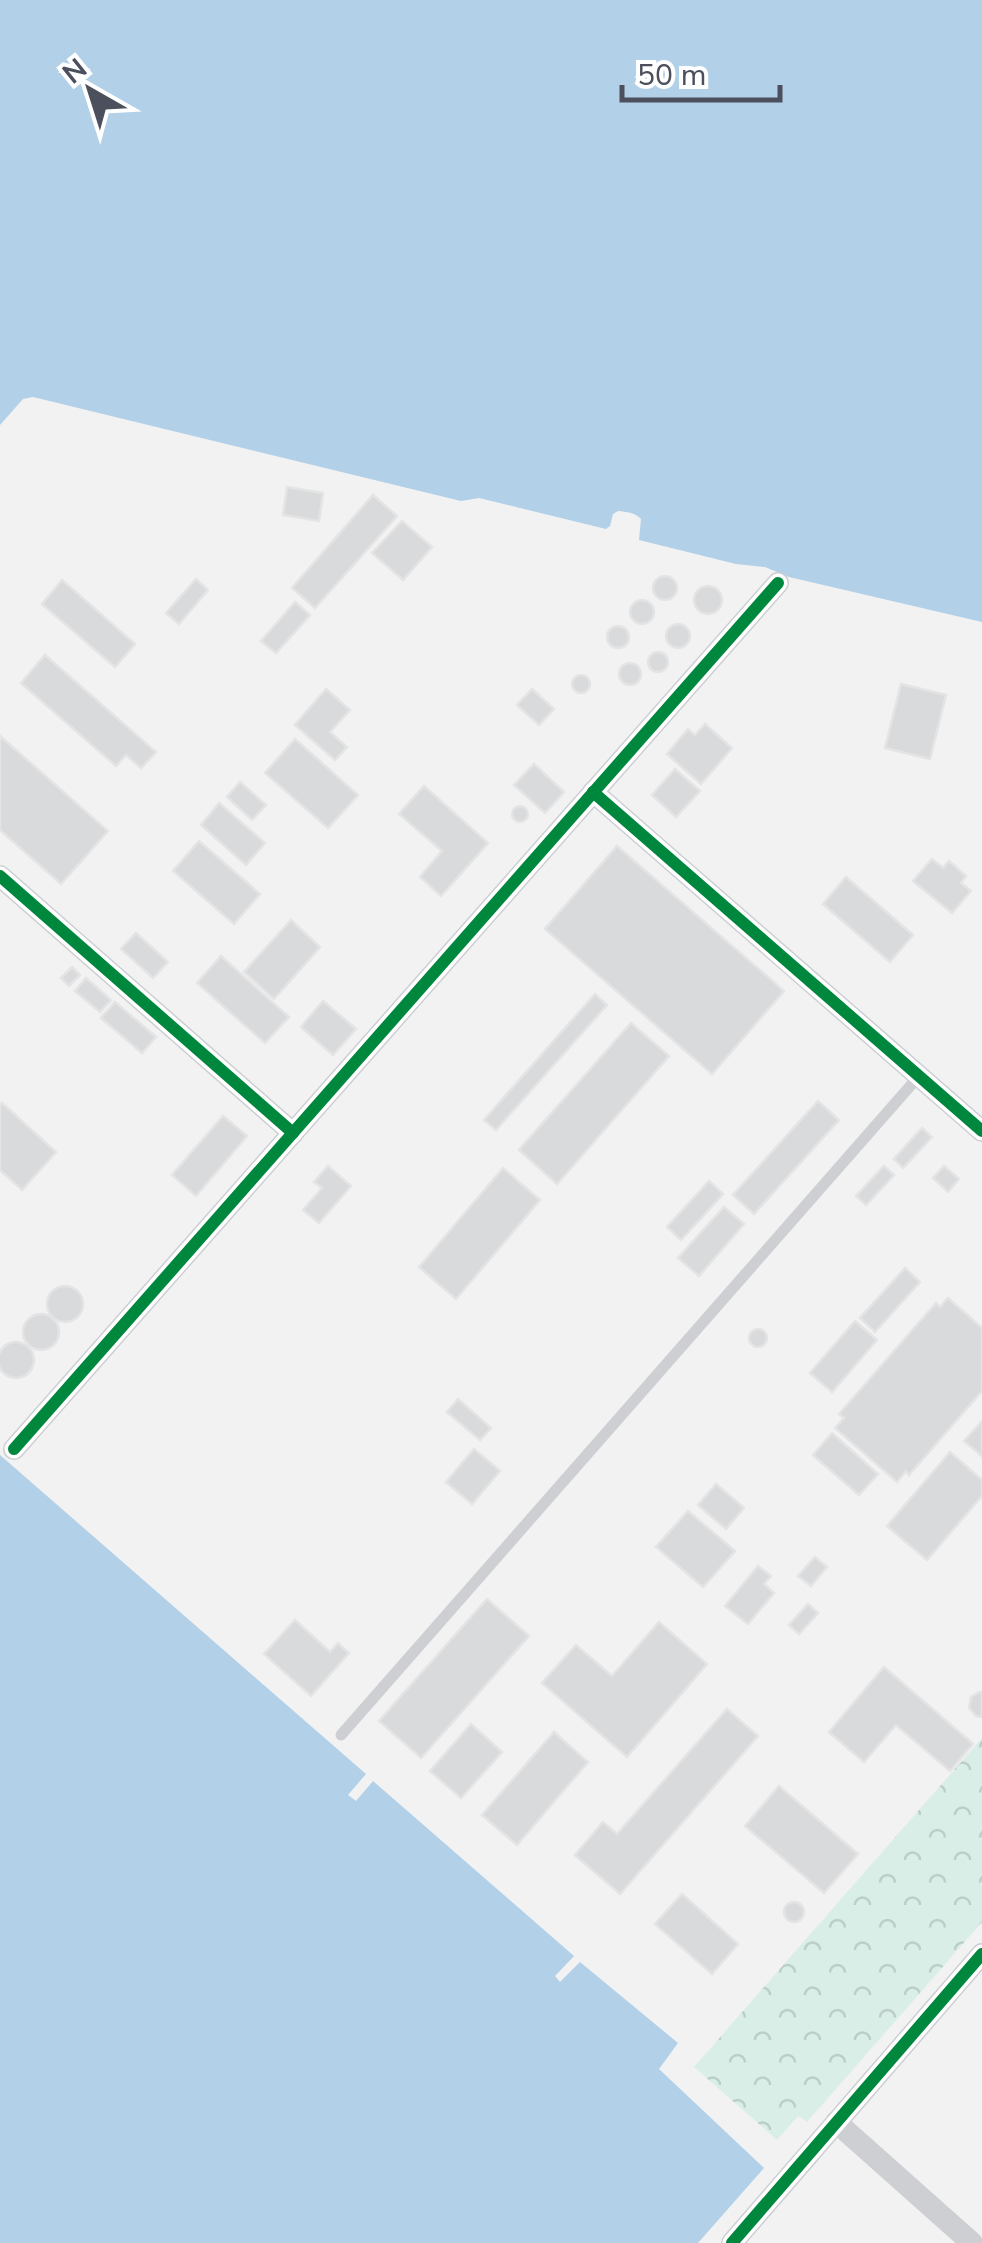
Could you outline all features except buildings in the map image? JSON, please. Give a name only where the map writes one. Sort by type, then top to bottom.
[{"type":"street","points":[[14,1449],[778,583]]},
{"type":"street","points":[[593,792],[982,1131]]},
{"type":"street","points":[[0,876],[292,1133]]},
{"type":"street","points":[[732,2243],[982,1954]]},
{"type":"street","points":[[836,2122],[972,2243]]},
{"type":"lane","points":[[342,1735],[920,1076]]},
{"type":"green space","points":[[982,1738],[982,1922],[807,2122],[798,2116],[777,2140],[694,2067]]},
{"type":"water","points":[[0,0],[982,0],[982,622],[789,577],[765,567],[736,564],[639,540],[641,519],[627,512],[613,514],[606,529],[479,498],[461,501],[33,397],[23,399],[0,425]]},
{"type":"water","points":[[0,1455],[366,1774],[348,1795],[356,1801],[373,1781],[574,1956],[555,1976],[560,1982],[580,1962],[678,2043],[659,2069],[764,2168],[698,2243],[0,2243]]},
{"type":"cycle path","points":[[14,1449],[778,583]]},
{"type":"cycle path","points":[[593,792],[982,1131]]},
{"type":"cycle path","points":[[0,876],[293,1133]]},
{"type":"cycle path","points":[[732,2243],[982,1954]]}]
